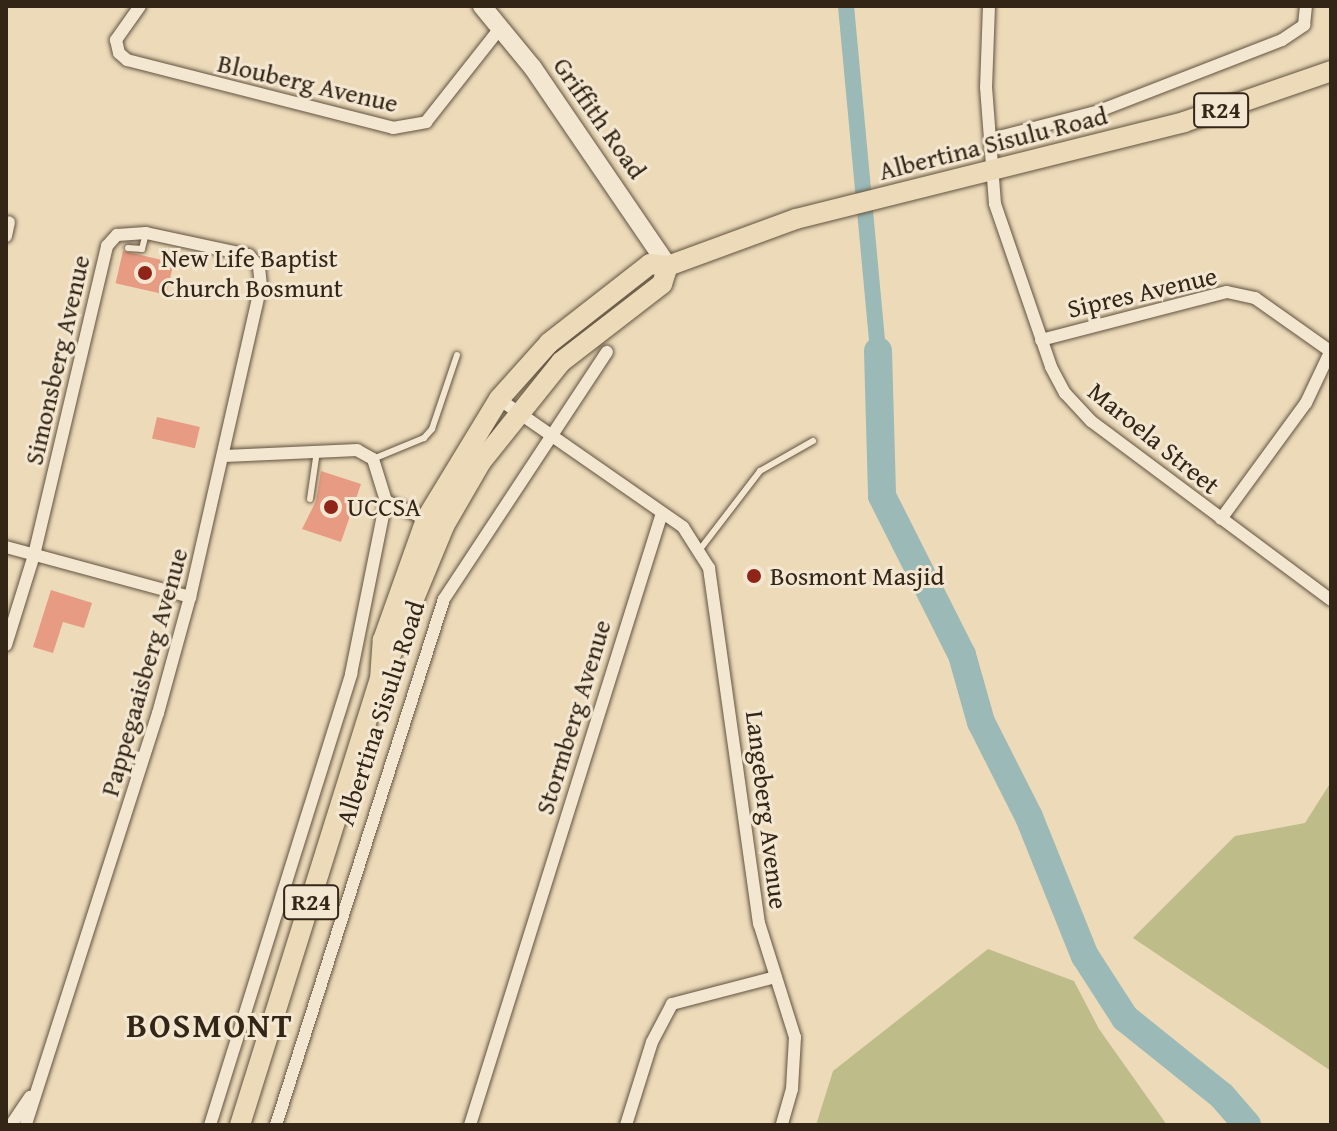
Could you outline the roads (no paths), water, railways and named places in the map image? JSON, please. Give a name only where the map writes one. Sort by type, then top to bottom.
[{"type":"main road","name":"Albertina Sisulu Road","points":[[240,1125],[380,679],[383,640],[435,522],[499,399],[588,308],[650,264],[668,266],[744,234],[1184,122],[1331,71]]},
{"type":"main road","name":"Albertina Sisulu Road","points":[[435,522],[516,412],[561,362],[662,284],[668,266]]},
{"type":"street","name":"Blouberg Avenue","points":[[140,6],[116,40],[119,53],[127,60],[393,128],[426,122],[501,27]]},
{"type":"street","name":"Griffith Road","points":[[482,6],[501,27],[668,266]]},
{"type":"street","name":"Maroela Street","points":[[989,6],[990,169],[1003,229],[1041,340],[1071,402],[1331,600]]},
{"type":"street","name":"Albertina Sisulu Road","points":[[991,139],[1052,126],[1147,94],[1292,35],[1306,12]]},
{"type":"street","points":[[6,236],[9,222]]},
{"type":"street","name":"Simonsberg Avenue","points":[[6,645],[34,555],[102,254],[117,235],[146,233],[244,252],[259,267],[261,285],[225,456]]},
{"type":"street","name":"Sipres Avenue","points":[[1041,340],[1212,295],[1255,298],[1330,350]]},
{"type":"street","points":[[1221,519],[1306,403],[1330,350]]},
{"type":"street","name":"Albertina Sisulu Road","points":[[276,1125],[439,611],[607,352]]},
{"type":"street","points":[[499,399],[551,439],[683,527],[701,548]]},
{"type":"street","points":[[225,456],[351,449],[373,459],[386,501],[435,522]]},
{"type":"street","name":"Pappegaaisberg Avenue","points":[[26,1125],[158,713],[225,456]]},
{"type":"street","name":"Albertina Sisulu Road","points":[[210,1125],[351,674],[386,501]]},
{"type":"street","name":"Stormberg Avenue","points":[[470,1125],[662,513]]},
{"type":"street","points":[[6,547],[190,597]]},
{"type":"street","name":"Langeberg Avenue","points":[[701,548],[723,644],[759,923],[795,1037],[792,1089],[782,1125]]},
{"type":"street","points":[[626,1125],[652,1042],[672,1004],[776,977]]},
{"type":"street","name":"Pappegaaisberg Avenue","points":[[11,1125],[38,1084]]},
{"type":"lane","points":[[128,248],[142,249],[146,233]]},
{"type":"lane","points":[[373,459],[424,438],[432,429],[457,355]]},
{"type":"lane","points":[[701,548],[760,471],[813,441]]},
{"type":"lane","points":[[310,499],[317,449]]},
{"type":"waterway","points":[[846,6],[878,351]]},
{"type":"waterway","points":[[878,351],[882,496],[962,655],[981,722],[1029,817],[1085,956],[1125,1018],[1222,1096],[1247,1125]]},
{"type":"place","name":"New Life Baptist Church Bosmunt","points":[[145,273]]},
{"type":"place","name":"UCCSA","points":[[331,507]]},
{"type":"place","name":"Bosmont Masjid","points":[[754,576]]},
{"type":"district","name":"BOSMONT","points":[[210,1025]]}]
